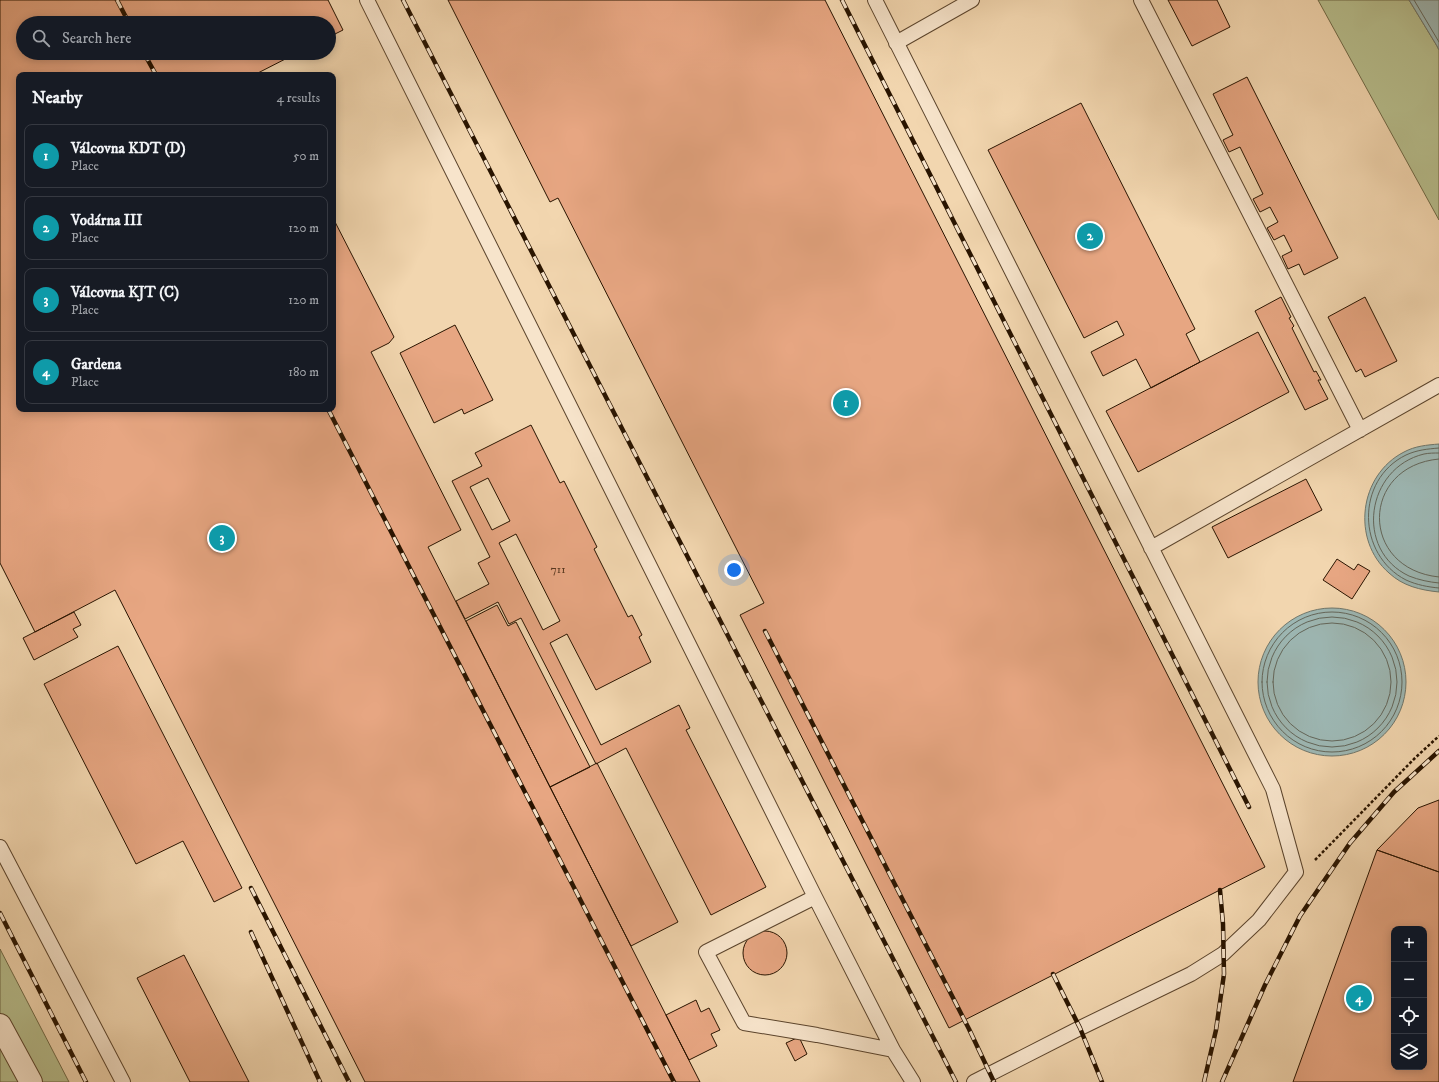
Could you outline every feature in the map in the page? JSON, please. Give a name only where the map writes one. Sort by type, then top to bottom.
[{"type":"street","points":[[0,1025],[31,1082]]},
{"type":"lane","points":[[367,0],[815,897],[893,1050],[913,1082]]},
{"type":"lane","points":[[874,0],[1273,789],[1296,872],[1259,920],[1223,954],[1192,974],[1080,1028],[974,1082]]},
{"type":"lane","points":[[896,44],[972,0]]},
{"type":"lane","points":[[1141,0],[1360,430]]},
{"type":"lane","points":[[1151,548],[1439,386]]},
{"type":"lane","points":[[0,846],[124,1082]]},
{"type":"lane","points":[[815,897],[706,952],[744,1022],[817,1034],[893,1050]]},
{"type":"path","points":[[1296,872],[1315,860],[1414,758],[1439,736]]},
{"type":"green space","points":[[1318,0],[1409,0],[1437,46],[1439,50],[1439,220]]},
{"type":"green space","points":[[0,949],[69,1082],[0,1082]]},
{"type":"water","points":[[1409,0],[1439,0],[1439,50],[1437,46]]},
{"type":"water","points":[[1439,444],[1439,592],[1412,587],[1389,573],[1377,559],[1369,543],[1365,526],[1365,509],[1369,492],[1377,476],[1389,462],[1412,448]]},
{"type":"water","points":[[1325,608],[1339,608],[1353,611],[1367,617],[1379,625],[1389,635],[1397,647],[1403,661],[1406,682],[1405,696],[1397,717],[1389,729],[1379,739],[1367,747],[1353,753],[1339,756],[1325,756],[1311,753],[1297,747],[1285,739],[1275,729],[1267,717],[1261,703],[1258,689],[1258,675],[1261,661],[1267,647],[1275,635],[1285,625],[1297,617],[1311,611]]},
{"type":"building","points":[[0,0],[328,0],[336,16],[16,16],[16,60],[283,60],[260,72],[16,72],[16,412],[336,412],[336,224],[394,337],[389,343],[371,352],[461,530],[428,547],[700,1082],[365,1082],[115,590],[35,632],[0,563]]},
{"type":"building","points":[[448,0],[825,0],[1265,867],[949,1028],[740,615],[764,603],[558,198],[550,202]]},
{"type":"building","points":[[1168,0],[1217,0],[1230,27],[1192,46]]},
{"type":"building","points":[[336,16],[343,30],[336,34]]},
{"type":"building","points":[[1247,77],[1338,258],[1304,275],[1299,264],[1288,269],[1282,256],[1292,251],[1284,235],[1274,240],[1267,228],[1278,222],[1270,207],[1260,212],[1253,199],[1263,194],[1240,147],[1229,152],[1223,140],[1233,135],[1213,94]]},
{"type":"building","points":[[1081,103],[1195,329],[1186,334],[1200,362],[1151,388],[1136,359],[1103,376],[1091,352],[1124,335],[1117,321],[1084,338],[988,150]]},
{"type":"building","points":[[1281,297],[1291,317],[1289,318],[1294,326],[1292,328],[1314,372],[1316,371],[1321,380],[1318,380],[1328,399],[1305,410],[1255,311]]},
{"type":"building","points":[[1365,297],[1397,361],[1365,377],[1361,369],[1356,372],[1328,317]]},
{"type":"building","points":[[455,325],[493,400],[464,414],[462,409],[434,423],[400,353]]},
{"type":"building","points":[[1258,332],[1289,392],[1138,472],[1106,411]]},
{"type":"building","points":[[531,425],[560,483],[564,481],[597,547],[594,549],[628,617],[632,615],[642,635],[639,637],[651,662],[596,690],[567,634],[550,643],[601,745],[679,705],[690,728],[686,730],[766,887],[711,915],[626,748],[596,764],[521,618],[509,624],[498,602],[465,619],[456,601],[489,584],[478,563],[490,557],[452,481],[482,466],[475,453]],"holes":[[[488,478],[510,521],[492,530],[470,487]],[[516,534],[560,621],[543,630],[499,543]]]},
{"type":"building","points":[[1306,479],[1322,510],[1228,558],[1212,527]]},
{"type":"building","points":[[1337,559],[1354,570],[1358,564],[1370,571],[1352,599],[1323,580]]},
{"type":"building","points":[[497,605],[508,626],[516,622],[590,767],[550,787],[466,621]]},
{"type":"building","points":[[74,612],[81,625],[73,629],[78,637],[34,660],[23,638]]},
{"type":"building","points":[[118,646],[242,888],[214,902],[183,841],[136,864],[44,684]]},
{"type":"building","points":[[597,763],[678,922],[631,946],[550,787]]},
{"type":"building","points":[[1439,800],[1439,872],[1377,850],[1418,808]]},
{"type":"building","points":[[1377,850],[1439,872],[1439,1082],[1293,1082]]},
{"type":"building","points":[[765,931],[777,935],[783,941],[787,953],[783,965],[777,971],[765,975],[753,971],[747,965],[743,953],[747,941],[753,935]]},
{"type":"building","points":[[184,955],[249,1082],[190,1082],[137,978]]},
{"type":"building","points":[[696,1000],[701,1012],[709,1008],[720,1030],[711,1034],[717,1046],[689,1060],[666,1015]]},
{"type":"building","points":[[799,1037],[807,1054],[795,1061],[786,1043]]},
{"type":"railway","points":[[117,0],[125,16]]},
{"type":"railway","points":[[403,0],[956,1082]]},
{"type":"railway","points":[[842,0],[1249,807]]},
{"type":"railway","points":[[148,60],[154,72]]},
{"type":"railway","points":[[330,412],[674,1082]]},
{"type":"railway","points":[[765,631],[969,1029],[994,1082]]},
{"type":"railway","points":[[1222,1082],[1265,985],[1300,916],[1350,843],[1394,792],[1439,751]]},
{"type":"railway","points":[[251,888],[349,1082]]},
{"type":"railway","points":[[1204,1082],[1216,1030],[1224,974],[1223,924],[1220,890]]},
{"type":"railway","points":[[0,913],[86,1082]]},
{"type":"railway","points":[[251,932],[320,1082]]},
{"type":"railway","points":[[1053,974],[1080,1028],[1102,1082]]},
{"type":"place","name":"Vodárna III","points":[[1090,236]]},
{"type":"place","name":"Válcovna KDT (D)","points":[[846,403]]},
{"type":"place","name":"Válcovna KJT (C)","points":[[222,538]]},
{"type":"place","name":"Gardena","points":[[1359,998]]}]
